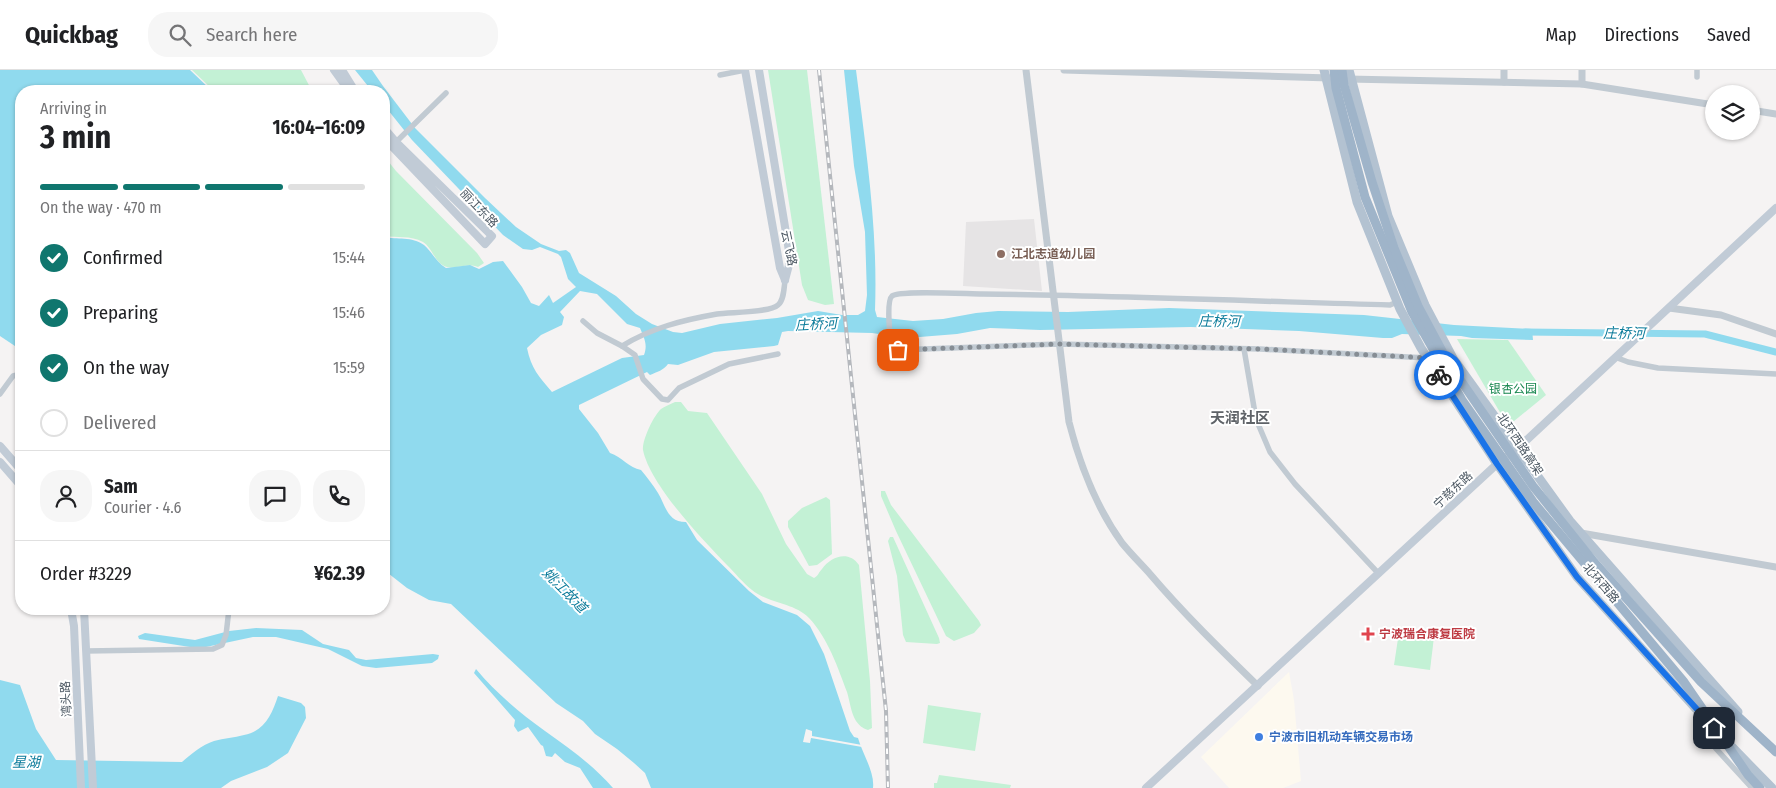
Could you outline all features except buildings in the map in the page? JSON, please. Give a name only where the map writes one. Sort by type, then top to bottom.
[{"type":"highway","name":"北环西路高架","points":[[1334,70],[1336,88],[1365,197],[1412,312],[1458,392],[1534,503],[1684,682],[1748,775],[1760,788]]},
{"type":"highway","name":"北环西路高架","points":[[1342,70],[1344,85],[1372,182],[1394,248],[1418,306],[1448,362],[1540,494],[1594,562],[1701,682],[1776,754]]},
{"type":"main road","points":[[334,70],[345,85]]},
{"type":"main road","points":[[342,70],[351,85]]},
{"type":"main road","name":"云飞路","points":[[745,70],[780,268],[785,280]]},
{"type":"main road","name":"云飞路","points":[[759,70],[789,251],[789,265],[785,280]]},
{"type":"main road","name":"北环西路","points":[[1325,74],[1357,202],[1399,305],[1421,348],[1497,464],[1577,577],[1704,717],[1772,788]]},
{"type":"main road","name":"北环西路","points":[[1350,74],[1388,216],[1425,306],[1454,360],[1581,533],[1776,754]]},
{"type":"main road","name":"丽江东路","points":[[390,138],[394,144],[485,244],[492,236],[394,144],[390,142]]},
{"type":"main road","name":"宁慈东路","points":[[1146,788],[1497,464],[1518,448],[1776,208]]},
{"type":"main road","points":[[0,446],[15,463]]},
{"type":"main road","points":[[0,462],[15,479]]},
{"type":"main road","name":"湾头路","points":[[72,615],[82,788]]},
{"type":"main road","name":"湾头路","points":[[84,615],[93,788]]},
{"type":"street","points":[[720,75],[745,70]]},
{"type":"street","points":[[1026,70],[1069,422],[1076,450],[1099,504],[1122,543],[1183,612],[1258,686]]},
{"type":"street","points":[[1064,70],[1350,74],[1582,84],[1705,104]]},
{"type":"street","points":[[1504,70],[1504,82]]},
{"type":"street","points":[[1582,70],[1582,84]]},
{"type":"street","points":[[1697,70],[1698,77]]},
{"type":"street","points":[[394,144],[446,93]]},
{"type":"street","points":[[1760,111],[1776,114]]},
{"type":"street","points":[[622,346],[641,334],[670,325],[719,314],[770,309],[778,305],[783,297],[785,280]]},
{"type":"street","points":[[1399,305],[898,294],[892,296],[889,300],[890,342],[892,348],[898,350],[1059,344],[1244,348],[1428,358]]},
{"type":"street","points":[[1669,308],[1721,315],[1776,334]]},
{"type":"street","points":[[583,321],[597,333],[635,355],[643,379],[662,399],[668,400],[679,388],[729,364],[778,354]]},
{"type":"street","points":[[1244,348],[1256,419],[1270,452],[1295,484],[1379,574]]},
{"type":"street","points":[[1616,357],[1628,362],[1658,368],[1776,374]]},
{"type":"street","points":[[0,394],[15,376]]},
{"type":"street","points":[[1581,533],[1776,567]]},
{"type":"street","points":[[86,650],[213,649],[222,645],[226,634],[228,615]]},
{"type":"street","points":[[1704,717],[1709,742],[1752,788]]},
{"type":"shaded area","name":"江北志道幼儿园","points":[[1034,219],[1042,291],[963,286],[966,222]]},
{"type":"shaded area","name":"宁波市旧机动车辆交易市场","points":[[1289,672],[1294,700],[1301,781],[1283,788],[1229,788],[1201,757]]},
{"type":"green space","points":[[192,70],[301,70],[309,85],[208,85]]},
{"type":"green space","points":[[768,70],[807,70],[834,304],[825,305],[808,300],[802,285]]},
{"type":"green space","points":[[390,164],[477,253],[484,263],[478,267],[447,267],[439,263],[426,244],[408,238],[390,236]]},
{"type":"green space","name":"银杏公园","points":[[1457,339],[1508,340],[1546,395],[1508,426]]},
{"type":"green space","points":[[675,402],[681,402],[688,411],[707,413],[762,494],[786,544],[807,574],[814,578],[830,561],[845,556],[855,560],[859,565],[870,681],[872,728],[868,730],[861,727],[856,721],[832,654],[816,626],[803,613],[759,595],[749,587],[692,527],[666,495],[656,479],[643,450],[644,440],[658,412]]},
{"type":"green space","points":[[881,491],[885,491],[891,505],[979,621],[981,625],[974,633],[954,641],[946,636],[896,531],[881,496]]},
{"type":"green space","points":[[826,497],[830,500],[832,554],[817,565],[809,566],[788,527],[788,521],[802,508]]},
{"type":"green space","points":[[890,537],[893,537],[940,643],[906,642],[903,635],[897,576],[888,541]]},
{"type":"green space","points":[[1399,632],[1434,637],[1430,670],[1394,665]]},
{"type":"green space","points":[[928,705],[981,713],[975,751],[923,743]]},
{"type":"green space","points":[[939,775],[1011,785],[1010,788],[934,788],[934,783],[937,783]]},
{"type":"water","points":[[0,70],[190,70],[206,85],[15,85],[15,346],[0,336]]},
{"type":"water","points":[[355,70],[372,70],[382,85],[367,85]]},
{"type":"water","name":"姚江故道","points":[[844,70],[856,70],[873,220],[875,310],[877,317],[913,321],[943,319],[998,311],[1068,312],[1169,308],[1364,315],[1454,325],[1532,329],[1533,340],[1402,334],[1392,338],[1383,338],[1299,331],[1191,327],[1040,330],[990,328],[957,334],[907,338],[872,333],[788,331],[782,332],[778,345],[714,352],[678,365],[668,364],[658,372],[650,375],[647,372],[579,405],[579,409],[598,433],[610,453],[641,470],[656,490],[671,516],[686,522],[697,540],[749,591],[763,602],[797,615],[810,626],[824,654],[850,731],[854,737],[858,738],[873,782],[873,788],[651,788],[645,773],[617,749],[595,734],[583,721],[556,703],[451,604],[429,600],[407,588],[390,575],[390,238],[409,239],[419,242],[446,268],[470,265],[479,269],[493,262],[503,261],[531,303],[539,306],[549,295],[553,303],[576,287],[568,279],[561,257],[558,254],[540,247],[532,250],[523,249],[503,235],[412,140],[390,112],[390,95],[415,128],[516,227],[541,244],[559,251],[566,250],[570,253],[579,273],[616,296],[636,314],[652,324],[673,332],[682,333],[720,324],[777,318],[818,311],[842,315],[858,315],[865,311],[867,295],[865,232],[854,166]],"holes":[[[580,291],[597,294],[627,324],[640,328],[646,344],[644,355],[622,358],[552,392],[536,372],[527,348],[541,335],[562,325],[564,317],[560,312]]]},
{"type":"water","points":[[256,628],[302,630],[323,644],[349,650],[356,658],[366,660],[439,655],[438,659],[432,663],[376,668],[362,666],[328,649],[276,637],[253,637],[206,647],[190,647],[139,639],[138,636],[145,633],[195,640],[229,631]]},
{"type":"water","points":[[476,669],[509,702],[580,757],[613,788],[593,788],[580,768],[565,762],[555,753],[552,757],[546,756],[543,746],[528,727],[518,732],[514,726],[515,720],[474,673]]},
{"type":"water","name":"星湖","points":[[0,680],[20,685],[36,729],[56,760],[182,762],[197,750],[210,743],[257,730],[267,721],[278,696],[301,703],[305,707],[306,718],[288,753],[267,767],[231,781],[221,788],[0,788]]},
{"type":"pier","points":[[806,729],[812,731],[812,736],[862,745],[862,747],[811,738],[810,743],[803,742]]},
{"type":"waterway","name":"庄桥河","points":[[1525,332],[1705,334],[1776,352]]},
{"type":"railway","points":[[819,70],[886,711],[888,788]]},
{"type":"way so far","points":[[898,350],[1059,344],[1415,356],[1428,358],[1439,375]]},
{"type":"place","name":"江北志道幼儿园","points":[[1001,254]]},
{"type":"place","name":"宁波瑞合康复医院","points":[[1368,634]]},
{"type":"place","name":"宁波市旧机动车辆交易市场","points":[[1259,737]]},
{"type":"district","name":"天润社区","points":[[1240,418]]},
{"type":"route","points":[[1439,375],[1497,464],[1577,577],[1714,728]]}]
